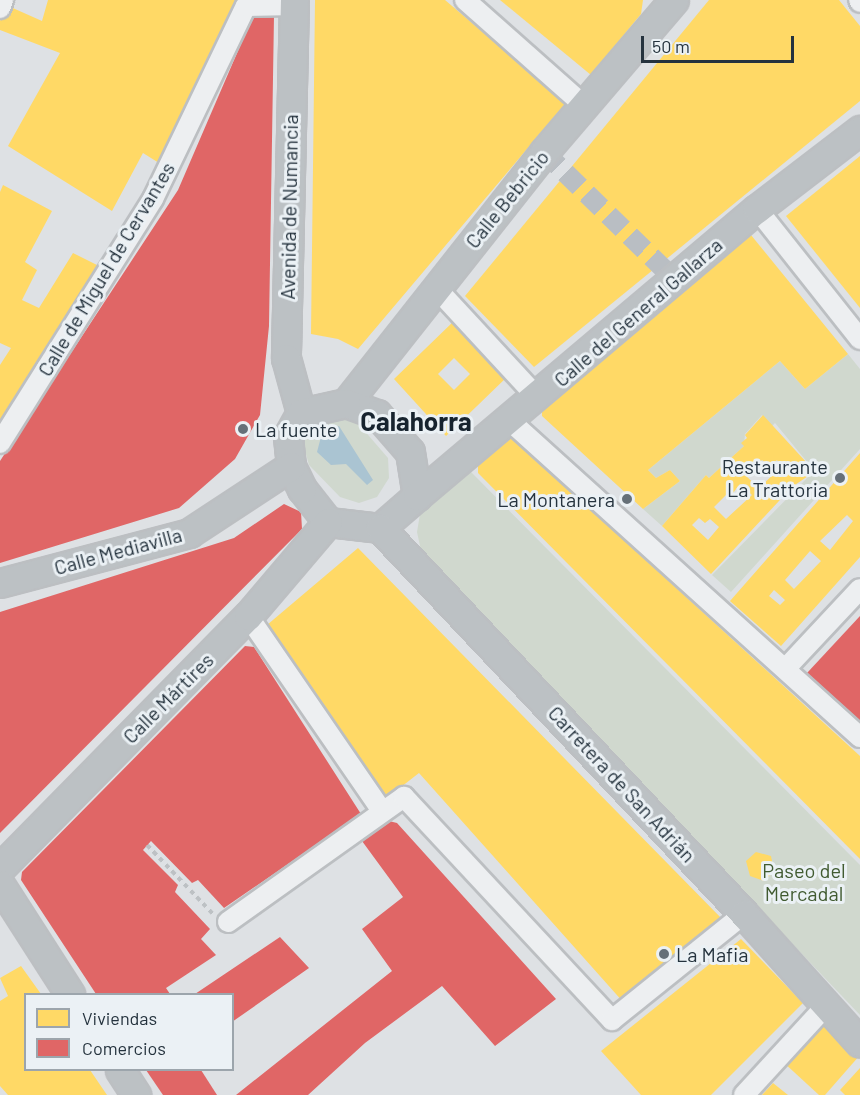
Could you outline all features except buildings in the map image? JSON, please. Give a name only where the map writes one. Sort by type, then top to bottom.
[{"type":"street","points":[[0,8],[3,0]]},
{"type":"street","points":[[465,0],[585,106]]},
{"type":"street","name":"Calle Bebricio","points":[[346,403],[436,288],[585,106],[656,12],[674,0]]},
{"type":"street","name":"Avenida de Numancia","points":[[294,3],[286,358],[301,413]]},
{"type":"street","name":"Calle de Miguel de Cervantes","points":[[0,443],[153,199],[246,6],[294,3]]},
{"type":"street","name":"Calle del General Gallarza","points":[[417,496],[538,398],[758,209],[860,130]]},
{"type":"street","points":[[758,209],[860,339]]},
{"type":"street","points":[[436,288],[538,398]]},
{"type":"street","points":[[346,403],[376,414],[410,452],[417,496],[380,528],[328,522],[302,489],[291,466],[288,436],[301,413],[346,403]]},
{"type":"street","points":[[509,420],[860,737]]},
{"type":"street","name":"Calle Mediavilla","points":[[0,583],[189,532],[291,466]]},
{"type":"street","name":"Calle Mártires","points":[[0,868],[248,616],[328,522]]},
{"type":"street","name":"Carretera de San Adrián","points":[[380,528],[744,914],[825,1007],[860,1042]]},
{"type":"street","points":[[786,668],[860,589]]},
{"type":"street","points":[[248,616],[382,811]]},
{"type":"street","points":[[228,922],[404,797],[612,1020],[744,914]]},
{"type":"street","points":[[0,885],[69,993]]},
{"type":"street","points":[[744,1095],[825,1007]]},
{"type":"street","points":[[121,1071],[136,1095]]},
{"type":"path","points":[[147,845],[213,915],[228,922]]},
{"type":"green space","points":[[848,354],[860,369],[860,449],[731,592],[712,575],[812,473],[805,466],[808,463],[775,423],[772,426],[762,415],[745,434],[744,446],[709,478],[706,475],[662,526],[643,509],[680,481],[670,470],[656,478],[648,470],[780,361],[805,389]]},
{"type":"green space","points":[[335,415],[356,421],[388,458],[389,478],[377,497],[359,503],[340,497],[309,465],[303,443],[307,431],[314,422]]},
{"type":"green space","name":"Paseo del Mercadal","points":[[471,472],[860,865],[860,1015],[422,555],[417,532],[421,508]]},
{"type":"water","points":[[339,426],[373,480],[367,485],[346,464],[331,465],[317,452],[322,433]]},
{"type":"tunnel","points":[[544,152],[675,280]]},
{"type":"place","name":"La fuente","points":[[243,429]]},
{"type":"place","name":"Restaurante La Trattoria","points":[[840,478]]},
{"type":"place","name":"La Montanera","points":[[627,499]]},
{"type":"place","name":"La Mafia","points":[[664,954]]},
{"type":"district","name":"Calahorra","points":[[416,421]]}]
